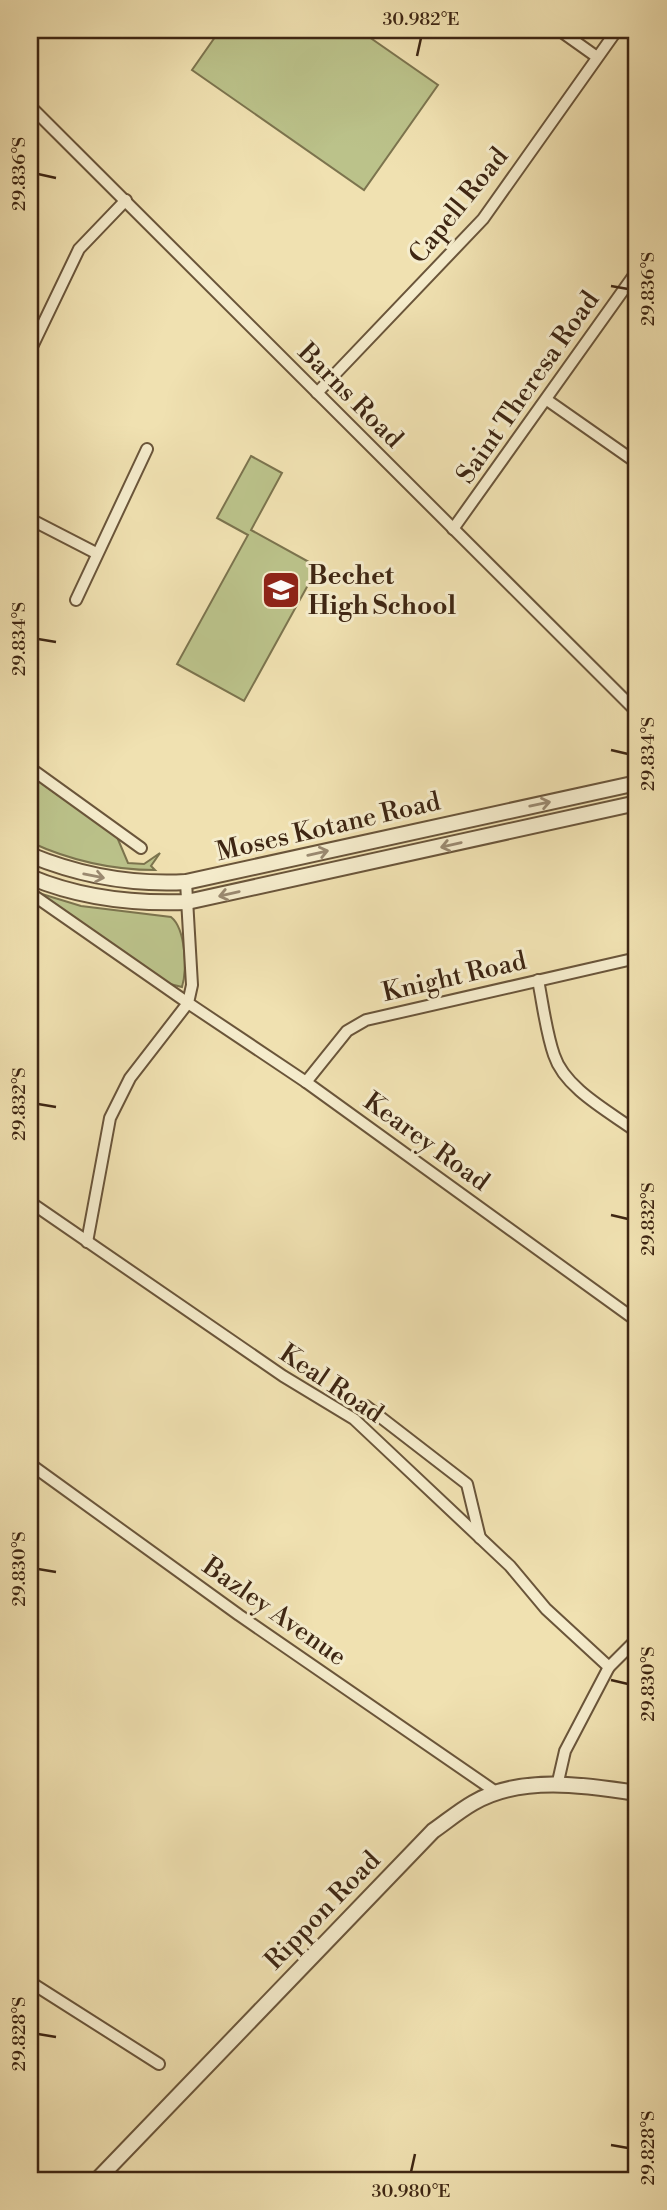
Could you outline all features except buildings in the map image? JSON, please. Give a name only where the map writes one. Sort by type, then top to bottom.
[{"type":"street","points":[[559,30],[597,57]]},
{"type":"street","name":"Capell Road","points":[[317,393],[483,219],[617,30]]},
{"type":"street","name":"Barns Road","points":[[30,106],[637,712]]},
{"type":"street","points":[[30,351],[79,249],[126,200]]},
{"type":"street","name":"Saint Theresa Road","points":[[453,529],[637,271]]},
{"type":"street","points":[[547,400],[637,463]]},
{"type":"street","points":[[76,600],[147,449]]},
{"type":"street","points":[[30,519],[96,553]]},
{"type":"street","points":[[30,768],[141,848]]},
{"type":"street","name":"Moses Kotane Road","points":[[30,855],[90,876],[141,883],[186,882],[637,783]]},
{"type":"street","name":"Moses Kotane Road","points":[[30,877],[100,898],[152,904],[187,902],[637,803]]},
{"type":"street","points":[[87,1242],[110,1118],[117,1099],[188,1003],[192,985],[186,882]]},
{"type":"street","name":"Kearey Road","points":[[30,893],[306,1082],[637,1321]]},
{"type":"street","name":"Knight Road","points":[[306,1082],[347,1031],[366,1020],[637,958]]},
{"type":"street","points":[[538,980],[554,1057],[561,1068],[579,1088],[637,1132]]},
{"type":"street","name":"Keal Road","points":[[30,1202],[283,1377],[354,1419],[510,1566],[546,1609],[609,1667]]},
{"type":"street","points":[[366,1406],[467,1484],[480,1538]]},
{"type":"street","name":"Bazley Avenue","points":[[30,1464],[256,1627],[496,1792]]},
{"type":"street","points":[[556,1786],[565,1751],[609,1667],[637,1639]]},
{"type":"street","name":"Rippon Road","points":[[97,2180],[433,1831],[473,1803],[496,1792],[556,1786],[637,1793]]},
{"type":"street","points":[[30,1982],[159,2064]]},
{"type":"green space","points":[[220,30],[359,30],[438,85],[364,190],[192,70]]},
{"type":"green space","points":[[251,456],[282,473],[251,530],[318,567],[244,701],[177,664],[248,535],[217,518]]},
{"type":"green space","points":[[30,775],[117,837],[128,863],[144,864],[160,853],[151,866],[155,870],[91,863],[30,842]]},
{"type":"green space","points":[[32,891],[81,906],[171,917],[180,931],[184,950],[182,987],[170,984]]},
{"type":"place","name":"Bechet High School","points":[[281,590]]}]
